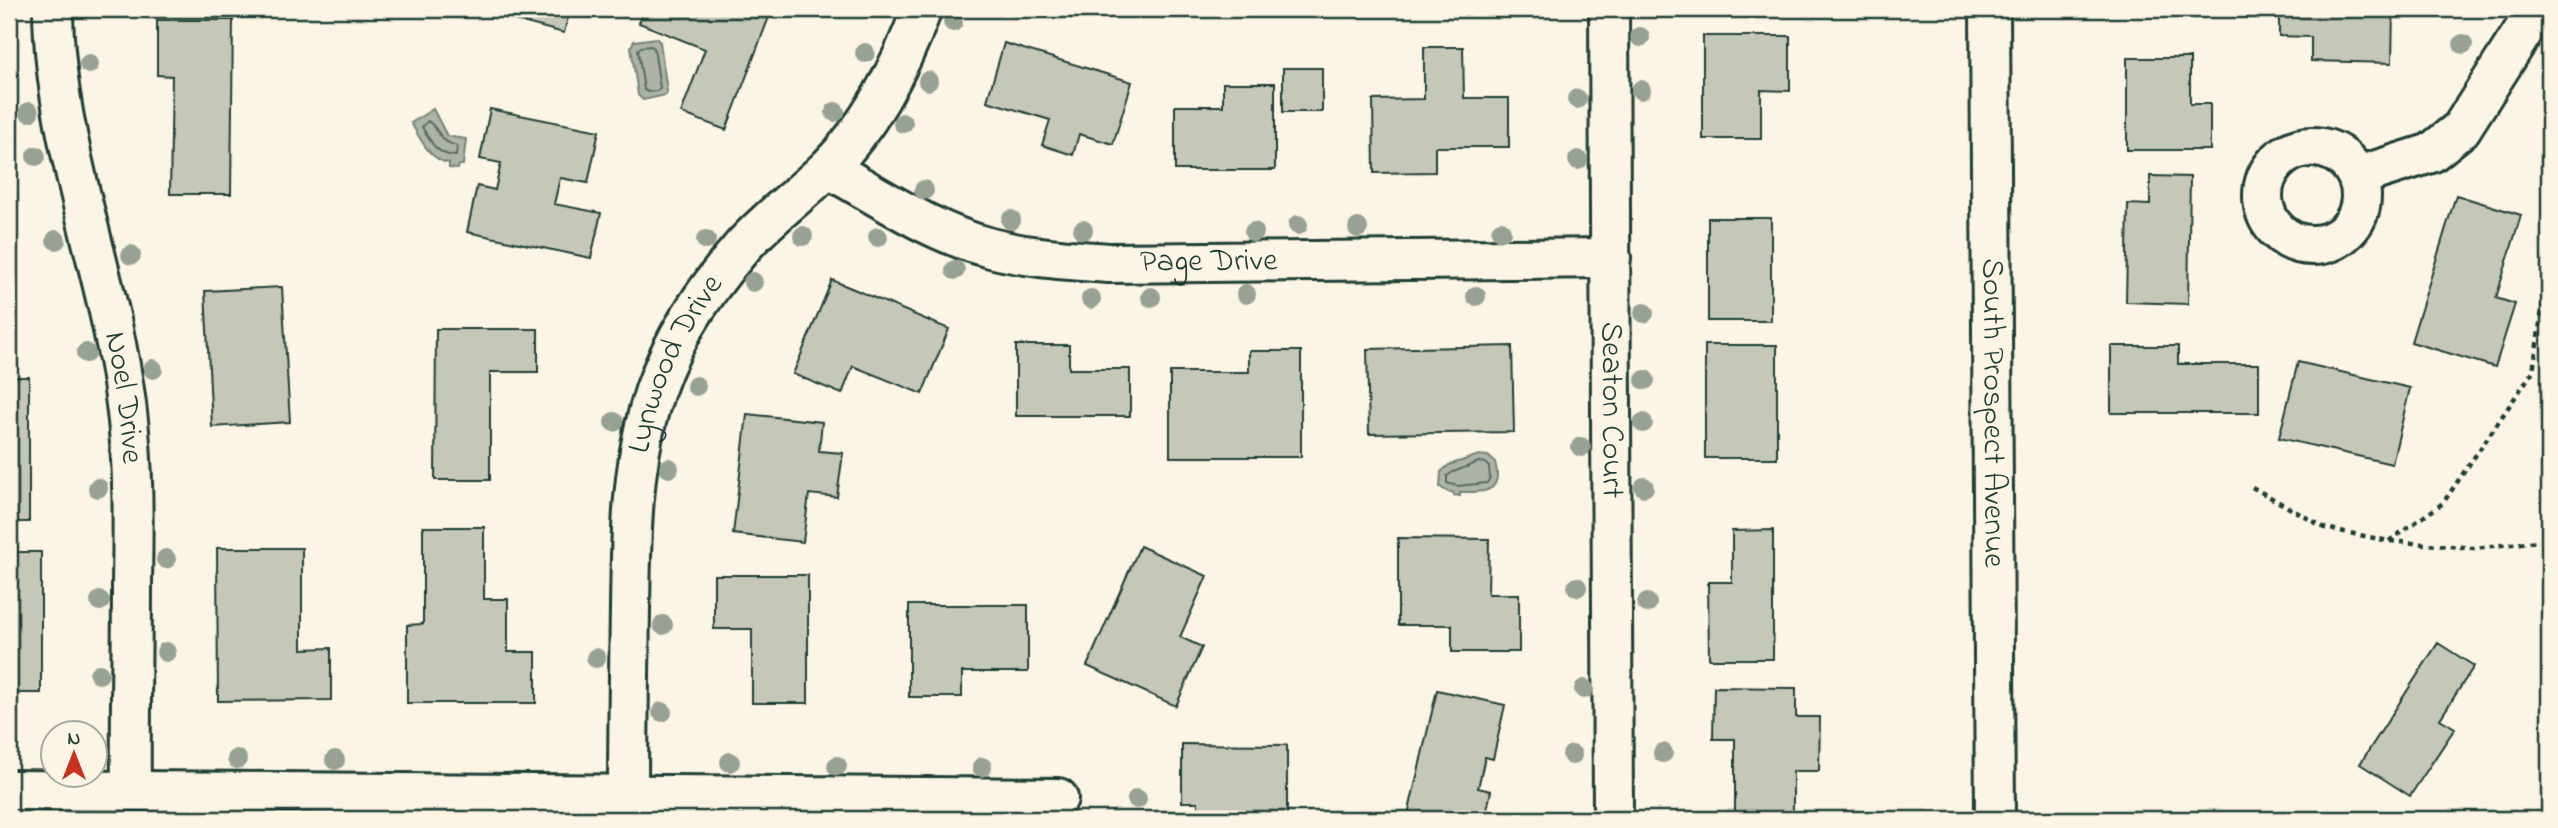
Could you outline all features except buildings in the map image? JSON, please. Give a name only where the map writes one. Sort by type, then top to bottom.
[{"type":"street","name":"Noel Drive","points":[[53,9],[66,123],[110,312],[126,405],[133,504],[131,791]]},
{"type":"street","name":"Lynwood Drive","points":[[628,794],[631,528],[638,457],[649,408],[669,358],[699,302],[744,245],[828,167],[872,112],[906,53],[922,9]]},
{"type":"street","name":"Seaton Court","points":[[1609,9],[1613,811]]},
{"type":"street","name":"South Prospect Avenue","points":[[1990,9],[1995,819]]},
{"type":"street","points":[[2358,176],[2431,153],[2461,129],[2527,24]]},
{"type":"street","name":"Page Drive","points":[[828,167],[935,228],[989,248],[1043,258],[1108,263],[1611,258]]},
{"type":"street","points":[[9,790],[1058,798]]},
{"type":"path","points":[[2389,541],[2443,503],[2533,371],[2549,263]]},
{"type":"path","points":[[2252,487],[2325,528],[2389,541],[2474,548],[2549,540]]},
{"type":"water","points":[[656,38],[660,42],[667,91],[666,95],[643,100],[638,95],[631,47],[634,41]]},
{"type":"water","points":[[433,109],[447,136],[466,139],[463,165],[459,165],[458,169],[449,168],[449,163],[436,158],[411,123]]},
{"type":"water","points":[[1479,455],[1488,456],[1495,462],[1497,480],[1494,486],[1484,491],[1460,492],[1460,496],[1440,487],[1441,472],[1449,465]]}]
